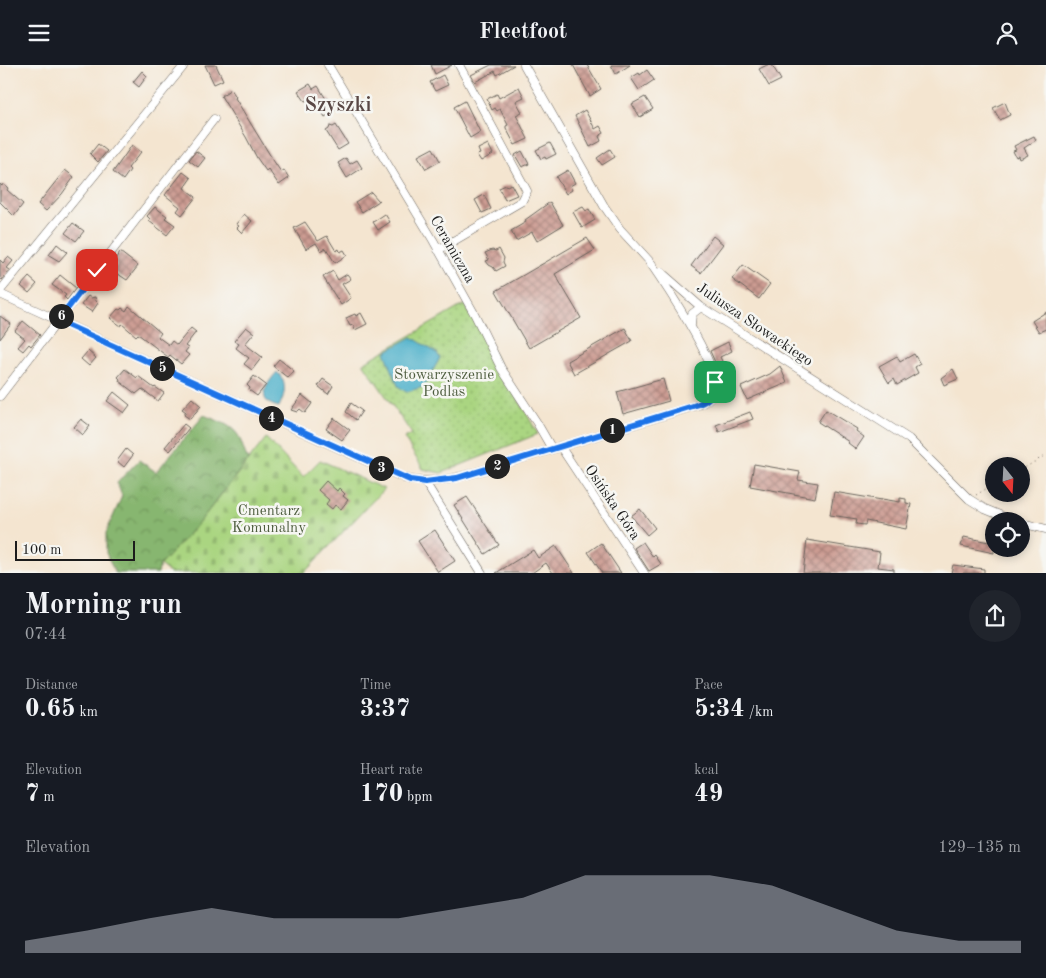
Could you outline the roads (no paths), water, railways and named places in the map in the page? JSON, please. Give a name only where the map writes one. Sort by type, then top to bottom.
[{"type":"street","name":"Ceramiczna","points":[[328,65],[438,250],[475,315],[501,368],[552,449]]},
{"type":"street","points":[[438,250],[522,201],[526,191],[459,65]]},
{"type":"street","name":"Juliusza Słowackiego","points":[[524,65],[604,206],[620,229],[649,261],[701,307],[909,439],[969,499],[992,512]]},
{"type":"street","points":[[183,67],[0,293],[404,478],[425,482],[457,478],[693,406],[706,400],[714,391],[715,382],[691,327],[649,261]]},
{"type":"street","points":[[0,396],[214,119]]},
{"type":"street","points":[[691,327],[692,315],[701,307]]},
{"type":"street","name":"Osińska Góra","points":[[560,446],[644,573]]},
{"type":"street","points":[[425,482],[482,573]]},
{"type":"street","points":[[1030,525],[1046,529]]},
{"type":"water","points":[[412,337],[437,353],[440,358],[423,387],[406,392],[398,386],[385,352]]},
{"type":"water","points":[[277,372],[284,384],[283,398],[279,407],[267,401],[264,393],[269,382]]},
{"type":"district","name":"Szyszki","points":[[338,104]]},
{"type":"park label","name":"Stowarzyszenie Podlas","points":[[444,382]]},
{"type":"park label","name":"Cmentarz Komunalny","points":[[269,518]]}]
